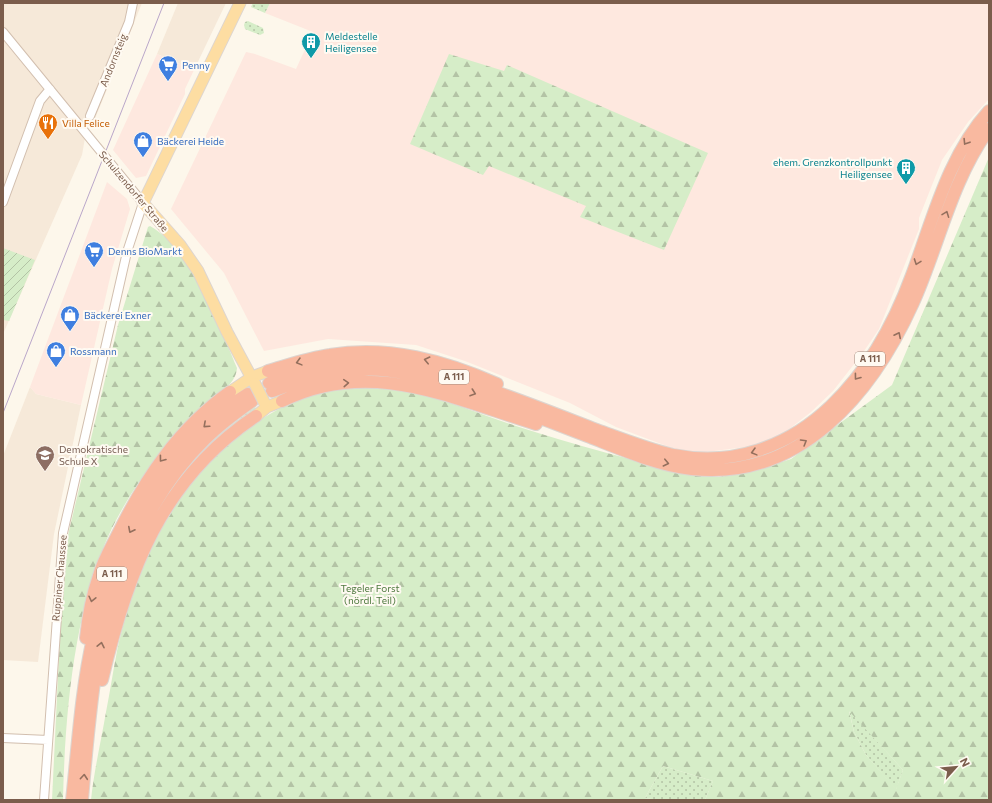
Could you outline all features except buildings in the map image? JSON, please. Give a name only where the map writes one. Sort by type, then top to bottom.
[{"type":"highway","name":"A 111","points":[[630,447],[694,458],[715,459],[737,456],[768,448],[781,442],[811,423],[832,406],[855,381],[886,334],[911,278],[950,172],[972,132],[989,111]]},
{"type":"highway","name":"A 111","points":[[270,382],[315,367],[340,363],[356,362],[396,364],[433,371],[466,381],[630,447],[655,461],[692,469],[720,470],[748,466],[790,450],[809,439],[842,412],[870,380],[896,338],[919,288],[956,187],[970,157],[989,129]]},
{"type":"highway","points":[[282,401],[308,390],[339,383],[368,381],[423,388],[630,447]]},
{"type":"highway","points":[[72,800],[72,744],[77,697],[89,611],[99,574],[130,509],[160,462],[190,426],[230,392]]},
{"type":"highway","name":"A 111","points":[[82,800],[94,680],[106,619],[132,549],[155,503],[187,459],[219,426],[256,394]]},
{"type":"highway","name":"A 111","points":[[72,800],[87,666],[102,600],[118,559],[141,510],[175,458],[197,433],[218,414],[256,394]]},
{"type":"highway","points":[[86,753],[99,692],[118,619],[129,584],[147,542],[171,499],[190,473],[226,438],[256,416]]},
{"type":"main road","name":"Ruppiner Chaussee","points":[[143,203],[240,3]]},
{"type":"main road","name":"Schulzendorfer Straße","points":[[143,203],[180,245],[198,271],[256,394]]},
{"type":"main road","points":[[256,416],[256,394],[270,382]]},
{"type":"main road","points":[[230,392],[256,394],[282,401]]},
{"type":"street","name":"Andornsteig","points":[[90,116],[129,22],[134,3]]},
{"type":"street","name":"Schulzendorfer Straße","points":[[3,32],[143,203]]},
{"type":"street","points":[[4,196],[40,101],[50,89]]},
{"type":"street","name":"Ruppiner Chaussee","points":[[44,800],[63,533],[127,252],[143,203]]},
{"type":"street","points":[[3,738],[48,740]]},
{"type":"shaded area","points":[[3,3],[142,3],[94,121],[88,121],[82,155],[3,334]]},
{"type":"shaded area","points":[[178,3],[226,3],[194,70],[157,54]]},
{"type":"shaded area","points":[[270,3],[989,3],[989,99],[968,122],[942,160],[919,218],[919,229],[879,329],[862,354],[833,391],[811,412],[779,437],[746,447],[706,452],[680,451],[616,427],[570,403],[465,361],[416,345],[328,339],[264,351],[224,273],[171,209],[246,52],[296,69],[313,32],[265,13]]},
{"type":"shaded area","points":[[157,54],[194,70],[185,89],[185,94],[146,176],[136,178],[113,150]]},
{"type":"shaded area","points":[[107,182],[127,199],[130,209],[112,269],[81,405],[36,394],[30,387]]},
{"type":"shaded area","points":[[30,387],[36,394],[81,405],[54,534],[38,662],[3,660],[3,456]]},
{"type":"green space","points":[[253,3],[270,3],[265,13],[251,7]]},
{"type":"green space","points":[[248,21],[263,28],[264,33],[260,35],[245,29],[245,22]]},
{"type":"green space","points":[[449,54],[504,71],[507,65],[708,153],[664,250],[580,217],[586,206],[489,166],[483,175],[410,144]]},
{"type":"green space","name":"Tegeler Forst (nördl. Teil)","points":[[989,157],[989,800],[705,800],[713,781],[663,766],[645,798],[659,800],[91,800],[117,651],[139,577],[155,542],[174,509],[196,478],[222,450],[251,426],[285,406],[315,394],[337,388],[370,386],[408,391],[444,401],[538,433],[628,459],[696,476],[719,477],[750,472],[791,459],[892,385]],"holes":[[[849,711],[903,770],[896,789],[866,755],[854,732]]]},
{"type":"green space","points":[[150,226],[165,237],[191,270],[213,311],[237,368],[236,374],[229,385],[189,421],[164,449],[141,479],[112,528],[99,559],[80,626],[69,697],[63,800],[52,800],[64,552],[118,325],[148,227]]},
{"type":"green space","points":[[3,248],[35,260],[9,321],[3,320]]},
{"type":"green space","points":[[255,407],[257,410],[219,438],[186,470],[217,436]]},
{"type":"green space","points":[[849,710],[903,770],[896,790],[866,755],[854,732]]},
{"type":"green space","points":[[663,766],[713,781],[705,800],[659,800],[645,798]]},
{"type":"tram line","points":[[3,413],[164,3]]},
{"type":"place","name":"Meldestelle Heiligensee","points":[[311,59]]},
{"type":"place","name":"Penny","points":[[168,82]]},
{"type":"place","name":"Villa Felice","points":[[48,140]]},
{"type":"place","name":"Bäckerei Heide","points":[[143,158]]},
{"type":"place","name":"ehem. Grenzkontrollpunkt Heiligensee","points":[[906,185]]},
{"type":"place","name":"Denns BioMarkt","points":[[94,268]]},
{"type":"place","name":"Bäckerei Exner","points":[[70,332]]},
{"type":"place","name":"Rossmann","points":[[56,368]]},
{"type":"place","name":"Demokratische Schule X","points":[[45,472]]}]
